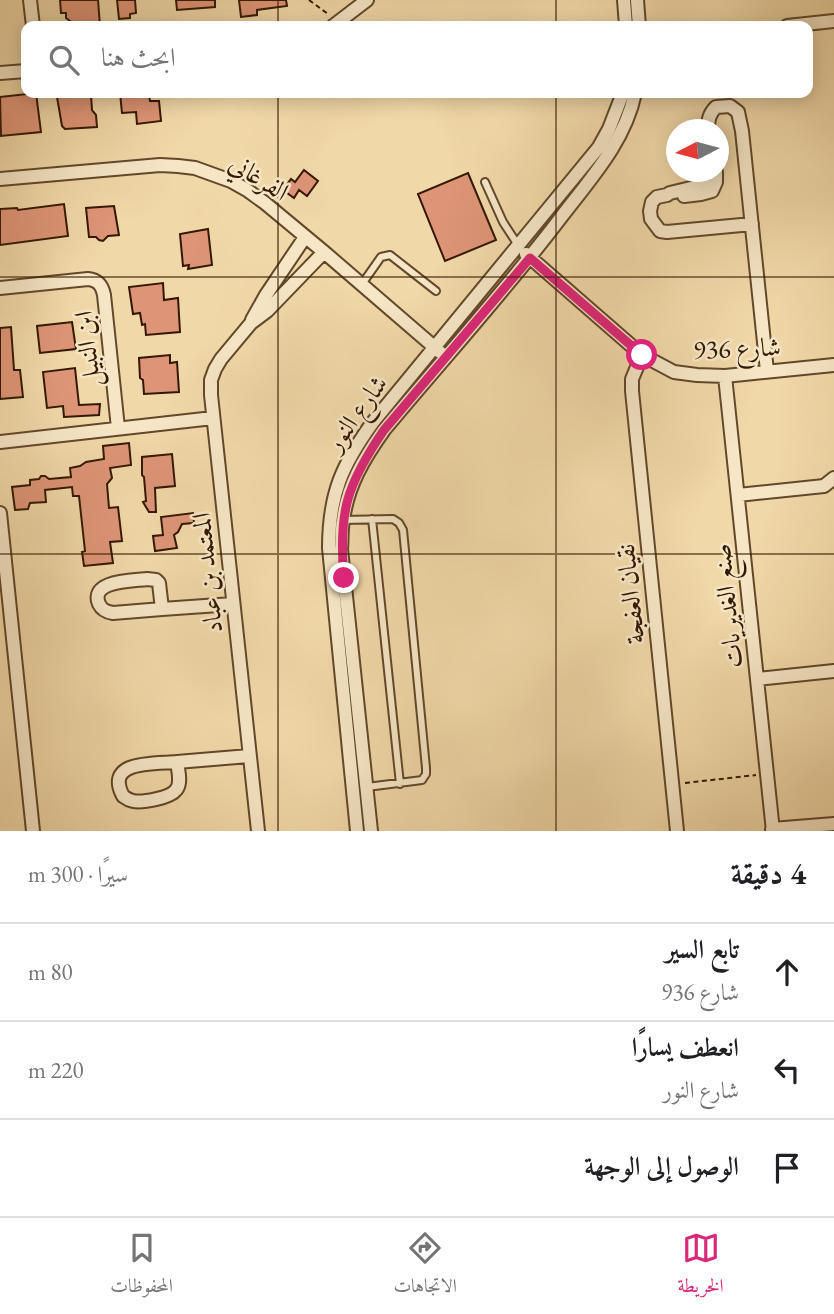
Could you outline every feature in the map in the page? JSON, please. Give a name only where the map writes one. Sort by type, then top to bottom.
[{"type":"street","points":[[30,0],[32,21]]},
{"type":"street","points":[[340,21],[367,0]]},
{"type":"street","points":[[624,0],[626,21]]},
{"type":"street","points":[[637,0],[639,21]]},
{"type":"street","points":[[813,23],[834,21]]},
{"type":"street","points":[[0,73],[21,71]]},
{"type":"street","name":"شارع النور","points":[[357,831],[329,548],[333,495],[354,450],[373,422],[599,147],[621,98]]},
{"type":"street","name":"شارع النور","points":[[371,831],[341,549],[342,520],[354,477],[384,430],[530,258],[613,149],[629,116],[634,98]]},
{"type":"street","points":[[708,119],[716,107],[730,106],[738,112],[767,371]]},
{"type":"street","name":"الفرغاني","points":[[0,179],[134,167],[178,166],[195,168],[231,181],[265,203],[446,356]]},
{"type":"street","points":[[705,182],[670,192],[652,202],[649,211],[651,219],[660,231],[752,224]]},
{"type":"street","points":[[667,195],[671,197],[707,193],[715,187],[716,182]]},
{"type":"street","name":"المعتمد بن عباد","points":[[251,323],[266,295],[305,237]]},
{"type":"street","name":"شارع 936","points":[[518,246],[642,355],[674,372],[725,376],[834,365]]},
{"type":"street","name":"المعتمد بن عباد","points":[[258,831],[211,380],[220,359],[251,323],[267,311],[324,252]]},
{"type":"street","name":"ابن النبيل","points":[[0,288],[88,279],[99,283],[104,295],[118,428]]},
{"type":"street","name":"نقيان العفجة","points":[[642,355],[632,379],[632,391],[677,831]]},
{"type":"street","name":"صنع الغديريات","points":[[725,376],[773,830]]},
{"type":"street","points":[[0,442],[213,418]]},
{"type":"street","points":[[738,499],[817,487],[828,484],[834,478]]},
{"type":"street","points":[[738,499],[834,492]]},
{"type":"street","points":[[0,513],[33,831]]},
{"type":"street","points":[[162,609],[159,583],[152,579],[109,584],[99,593],[100,607],[113,613],[233,604]]},
{"type":"street","points":[[758,682],[834,671]]},
{"type":"street","points":[[758,682],[834,678]]},
{"type":"street","points":[[177,762],[178,787],[175,792],[138,802],[122,796],[117,782],[126,769],[133,766],[177,762],[249,756]]},
{"type":"street","points":[[353,794],[367,789]]},
{"type":"street","points":[[773,830],[834,824]]},
{"type":"lane","points":[[485,182],[503,222],[518,246]]},
{"type":"lane","points":[[362,285],[381,257],[390,255],[436,291]]},
{"type":"lane","points":[[372,519],[400,784]]},
{"type":"lane","points":[[342,520],[393,519],[403,530],[405,542],[426,774],[422,780],[367,789]]},
{"type":"path","points":[[309,0],[333,21]]},
{"type":"path","points":[[673,784],[767,774]]},
{"type":"building","points":[[60,0],[98,0],[100,21],[70,21],[66,18],[66,13],[61,13]]},
{"type":"building","points":[[117,0],[135,0],[136,13],[130,14],[130,18],[119,19]]},
{"type":"building","points":[[176,0],[215,0],[215,7],[177,10]]},
{"type":"building","points":[[239,0],[286,0],[287,6],[257,10],[257,15],[241,17]]},
{"type":"building","points":[[21,95],[21,98],[37,98],[41,132],[1,136],[0,97]]},
{"type":"building","points":[[57,98],[91,98],[97,127],[65,129],[62,126]]},
{"type":"building","points":[[120,98],[150,98],[150,101],[159,101],[161,121],[137,124],[136,112],[122,113]]},
{"type":"building","points":[[304,170],[318,181],[307,196],[299,190],[294,198],[283,190],[291,179],[295,182]]},
{"type":"building","points":[[468,173],[496,240],[445,261],[418,194]]},
{"type":"building","points":[[64,204],[68,236],[0,245],[0,209],[18,210]]},
{"type":"building","points":[[114,206],[119,235],[108,236],[103,241],[89,237],[86,208]]},
{"type":"building","points":[[208,229],[212,265],[188,269],[189,265],[183,266],[180,234]]},
{"type":"building","points":[[163,283],[164,300],[178,298],[180,332],[146,335],[140,313],[133,314],[129,287]]},
{"type":"building","points":[[72,322],[76,349],[40,353],[37,326]]},
{"type":"building","points":[[11,327],[14,370],[20,370],[23,397],[0,399],[0,328]]},
{"type":"building","points":[[170,355],[170,363],[177,362],[179,392],[144,394],[139,358]]},
{"type":"building","points":[[75,368],[79,405],[100,404],[99,415],[64,417],[63,406],[47,408],[43,372]]},
{"type":"building","points":[[129,443],[131,465],[110,468],[112,478],[107,484],[109,508],[118,507],[122,541],[110,542],[113,563],[84,566],[79,496],[73,496],[72,487],[45,490],[46,502],[30,503],[28,509],[15,510],[12,487],[30,485],[30,480],[39,479],[41,476],[49,479],[71,477],[70,468],[104,459],[103,446]]},
{"type":"building","points":[[172,454],[175,486],[155,488],[156,512],[149,512],[143,502],[146,501],[142,457]]},
{"type":"building","points":[[193,513],[194,523],[182,524],[174,535],[177,548],[155,551],[153,536],[163,535],[161,517]]},
{"type":"route","points":[[344,578],[342,520],[354,477],[365,457],[384,430],[530,258],[642,355]]}]
